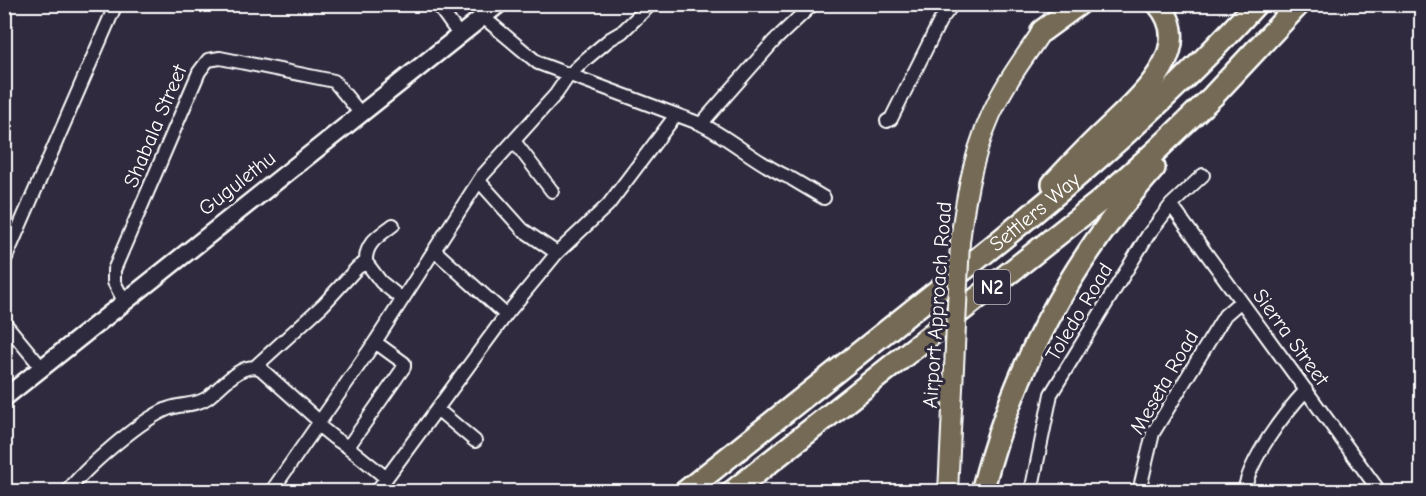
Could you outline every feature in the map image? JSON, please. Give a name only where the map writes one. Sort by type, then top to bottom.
[{"type":"highway","points":[[1042,31],[1063,4]]},
{"type":"highway","points":[[1042,31],[1079,4]]},
{"type":"highway","points":[[978,259],[1145,92],[1156,78],[1168,53],[1170,40],[1168,23],[1158,4]]},
{"type":"highway","name":"Settlers Way","points":[[685,492],[1075,180],[1194,70],[1256,4]]},
{"type":"highway","name":"Settlers Way","points":[[732,492],[1084,214],[1157,150],[1240,68],[1299,4]]},
{"type":"highway","points":[[982,492],[995,445],[1017,386],[1043,329],[1074,275],[1128,198],[1240,68]]},
{"type":"main road","name":"Airport Approach Road","points":[[948,492],[960,242],[963,211],[972,166],[985,128],[1008,82],[1042,31]]},
{"type":"street","points":[[4,262],[116,4]]},
{"type":"street","points":[[437,4],[460,36]]},
{"type":"street","name":"Gugulethu","points":[[4,398],[498,4]]},
{"type":"street","points":[[271,492],[375,342],[479,182],[556,94],[569,75],[610,39],[622,32],[651,4]]},
{"type":"street","points":[[701,123],[774,41],[813,4]]},
{"type":"street","points":[[887,121],[897,109],[940,21],[953,4]]},
{"type":"street","points":[[483,17],[530,58],[569,75],[701,123],[724,135],[748,156],[824,198]]},
{"type":"street","name":"Shabala Street","points":[[124,301],[114,282],[114,270],[199,72],[208,60],[220,58],[334,81],[361,114]]},
{"type":"street","points":[[376,492],[506,315],[556,253],[608,206],[676,115]]},
{"type":"street","points":[[514,141],[552,191]]},
{"type":"street","name":"Toledo Road","points":[[1031,492],[1051,394],[1148,235],[1171,206],[1203,175]]},
{"type":"street","points":[[479,182],[523,230],[556,253]]},
{"type":"street","name":"Sierra Street","points":[[1171,206],[1380,492]]},
{"type":"street","points":[[393,225],[369,244],[366,262],[381,282],[402,299]]},
{"type":"street","points":[[434,250],[506,315]]},
{"type":"street","points":[[68,492],[87,470],[144,422],[163,410],[206,399],[232,377],[256,366],[323,305],[357,268],[366,262]]},
{"type":"street","name":"Meseta Road","points":[[1139,492],[1153,433],[1224,315],[1241,301]]},
{"type":"street","points":[[4,322],[42,368]]},
{"type":"street","points":[[348,447],[404,367],[404,363],[375,342]]},
{"type":"street","points":[[256,366],[334,438],[385,477]]},
{"type":"street","points":[[1244,492],[1251,468],[1288,410],[1306,390]]},
{"type":"street","points":[[437,409],[475,441]]}]
